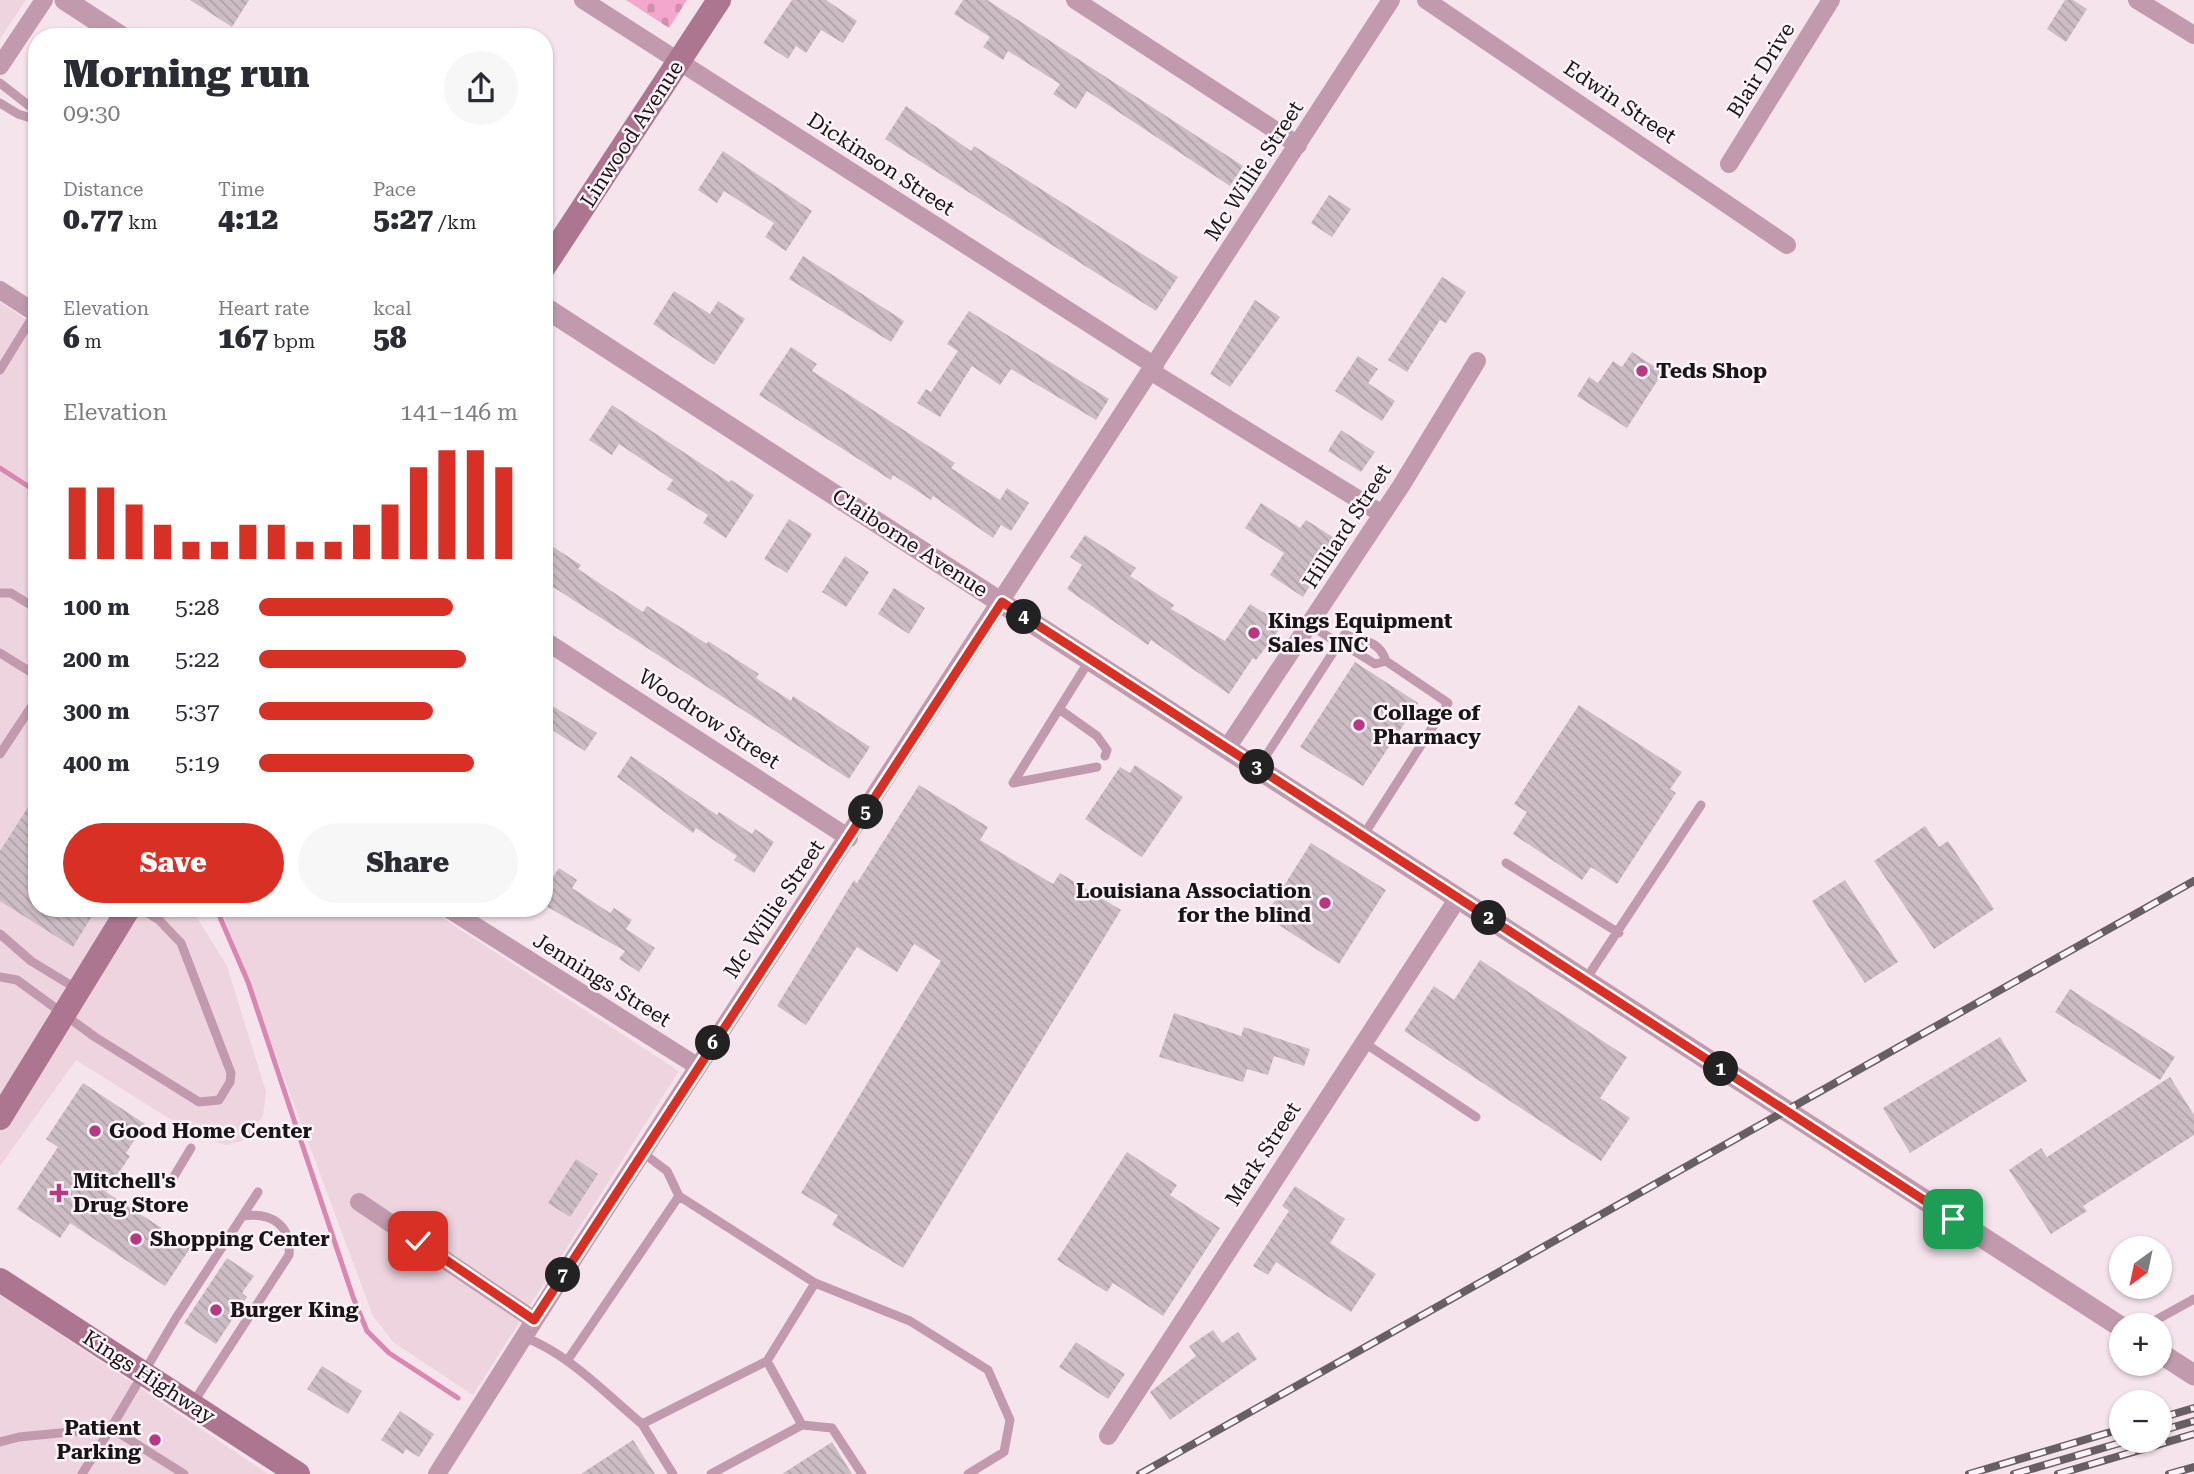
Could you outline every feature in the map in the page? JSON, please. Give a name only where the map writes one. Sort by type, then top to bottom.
[{"type":"main road","name":"Linwood Avenue","points":[[553,253],[719,0]]},
{"type":"main road","points":[[0,1118],[123,917]]},
{"type":"main road","name":"Kings Highway","points":[[0,1280],[298,1474]]},
{"type":"street","points":[[0,66],[44,0]]},
{"type":"street","points":[[65,0],[108,28]]},
{"type":"street","name":"Dickinson Street","points":[[583,0],[1382,514]]},
{"type":"street","points":[[1075,0],[1298,145]]},
{"type":"street","name":"Mc Willie Street","points":[[438,1474],[698,1066],[849,838],[1391,0]]},
{"type":"street","name":"Edwin Street","points":[[1426,0],[1787,244]]},
{"type":"street","name":"Blair Drive","points":[[1729,164],[1831,0]]},
{"type":"street","points":[[2137,0],[2194,35]]},
{"type":"street","points":[[0,290],[28,308]]},
{"type":"street","name":"Claiborne Avenue","points":[[553,313],[2109,1319]]},
{"type":"street","name":"Hilliard Street","points":[[1227,748],[1382,514],[1477,361]]},
{"type":"street","name":"Woodrow Street","points":[[553,646],[849,838]]},
{"type":"street","name":"Mark Street","points":[[1108,1436],[1458,898]]},
{"type":"street","name":"Jennings Street","points":[[461,917],[698,1066]]},
{"type":"street","points":[[359,1202],[534,1320]]},
{"type":"street","points":[[2172,1361],[2194,1375]]},
{"type":"lane","points":[[0,83],[28,105]]},
{"type":"lane","points":[[0,103],[28,117]]},
{"type":"lane","points":[[0,370],[28,326]]},
{"type":"lane","points":[[0,593],[11,593],[28,603]]},
{"type":"lane","points":[[1310,624],[1339,644]]},
{"type":"lane","points":[[1258,768],[1345,634],[1351,638],[1360,637],[1382,651],[1386,661],[1448,703],[1363,836]]},
{"type":"lane","points":[[1351,638],[1351,649],[1375,664],[1386,661]]},
{"type":"lane","points":[[0,653],[28,670]]},
{"type":"lane","points":[[1090,660],[1013,783],[1097,767]]},
{"type":"lane","points":[[1059,709],[1097,736],[1107,750],[1105,756]]},
{"type":"lane","points":[[0,754],[28,712]]},
{"type":"lane","points":[[1585,981],[1701,805]]},
{"type":"lane","points":[[1506,863],[1619,933]]},
{"type":"lane","points":[[0,977],[17,980],[95,1037],[199,1102],[210,1103],[225,1093],[231,1073],[228,1060],[181,943],[154,917]]},
{"type":"lane","points":[[0,934],[31,961],[77,989]]},
{"type":"lane","points":[[1363,1042],[1476,1117]]},
{"type":"lane","points":[[173,1178],[191,1148]]},
{"type":"lane","points":[[643,1153],[667,1171],[679,1196],[815,1283],[910,1321],[988,1370],[1010,1420],[1004,1452],[968,1474]]},
{"type":"lane","points":[[82,1474],[145,1374],[176,1318],[258,1192]]},
{"type":"lane","points":[[567,1361],[679,1196]]},
{"type":"lane","points":[[192,1404],[289,1255],[290,1238],[282,1226],[265,1217],[243,1216]]},
{"type":"lane","points":[[642,1424],[767,1361],[815,1283]]},
{"type":"lane","points":[[2169,1313],[2194,1299]]},
{"type":"lane","points":[[524,1337],[551,1347],[642,1424],[673,1474]]},
{"type":"lane","points":[[767,1361],[802,1425]]},
{"type":"lane","points":[[712,1474],[802,1425],[832,1428],[862,1474]]},
{"type":"lane","points":[[0,1442],[19,1437],[111,1428],[184,1474]]},
{"type":"shaded area","points":[[0,0],[26,0],[0,39]]},
{"type":"shaded area","points":[[0,303],[28,320],[28,917],[197,917],[227,966],[266,1092],[263,1116],[245,1140],[226,1145],[192,1133],[76,1060],[0,1166]]},
{"type":"shaded area","points":[[224,917],[441,917],[679,1071],[473,1395],[393,1342],[373,1316]]},
{"type":"shaded area","points":[[0,1294],[268,1474],[0,1474]]},
{"type":"green space","points":[[626,0],[687,0],[669,28]]},
{"type":"building","points":[[190,0],[249,0],[232,27]]},
{"type":"building","points":[[792,0],[826,0],[857,21],[843,43],[821,30],[806,53],[796,46],[788,59],[763,43]]},
{"type":"building","points":[[963,0],[987,0],[1243,166],[1230,186],[1087,91],[1076,109],[1053,94],[1060,84],[1008,51],[1003,60],[983,47],[990,37],[954,14]]},
{"type":"building","points":[[2065,0],[2073,0],[2087,9],[2066,42],[2047,29]]},
{"type":"building","points":[[906,106],[971,151],[974,146],[1178,277],[1156,311],[885,139]]},
{"type":"building","points":[[723,151],[812,211],[786,251],[765,237],[774,223],[724,191],[717,203],[698,190]]},
{"type":"building","points":[[1329,195],[1351,209],[1332,237],[1311,223]]},
{"type":"building","points":[[803,256],[904,321],[891,342],[789,279]]},
{"type":"building","points":[[1442,277],[1466,292],[1446,323],[1440,320],[1407,372],[1388,360]]},
{"type":"building","points":[[674,291],[710,314],[718,301],[745,319],[714,365],[653,324]]},
{"type":"building","points":[[1255,300],[1280,317],[1230,387],[1210,374]]},
{"type":"building","points":[[969,311],[1109,399],[1096,420],[1011,369],[1000,385],[972,366],[940,417],[917,403],[926,389],[931,392],[958,351],[947,344]]},
{"type":"building","points":[[791,347],[817,364],[812,371],[955,463],[951,468],[1000,500],[1007,488],[1029,503],[1011,531],[1001,525],[993,538],[933,496],[931,500],[893,475],[891,480],[759,395]]},
{"type":"building","points":[[1632,352],[1663,372],[1627,428],[1577,396],[1589,377],[1598,383],[1613,361],[1622,367]]},
{"type":"building","points":[[1358,356],[1378,369],[1368,383],[1395,401],[1382,421],[1335,391]]},
{"type":"building","points":[[612,405],[729,482],[731,480],[754,495],[726,538],[703,523],[708,515],[667,489],[673,480],[619,444],[612,455],[589,440]]},
{"type":"building","points":[[1341,430],[1375,452],[1361,472],[1328,451]]},
{"type":"building","points":[[1261,503],[1300,528],[1306,520],[1339,541],[1303,597],[1270,575],[1284,553],[1245,528]]},
{"type":"building","points":[[789,519],[812,534],[787,573],[764,559]]},
{"type":"building","points":[[1085,535],[1136,568],[1130,576],[1174,605],[1171,609],[1225,641],[1250,604],[1283,625],[1256,660],[1253,658],[1229,694],[1151,640],[1148,645],[1067,589],[1082,565],[1070,557]]},
{"type":"building","points":[[553,547],[581,565],[578,569],[643,612],[647,606],[707,644],[708,641],[759,674],[756,678],[791,701],[793,696],[870,747],[849,779],[553,587]]},
{"type":"building","points":[[845,556],[869,572],[846,607],[822,592]]},
{"type":"building","points":[[894,588],[925,608],[909,634],[878,614]]},
{"type":"building","name":"Collage of Pharmacy","points":[[1355,662],[1418,703],[1363,786],[1300,747]]},
{"type":"building","points":[[1579,705],[1682,772],[1670,789],[1676,793],[1617,884],[1591,867],[1582,880],[1513,834],[1527,812],[1514,804]]},
{"type":"building","points":[[553,706],[597,733],[585,751],[553,731]]},
{"type":"building","points":[[631,756],[717,815],[719,812],[752,834],[755,829],[774,842],[754,873],[734,860],[737,856],[696,828],[693,833],[617,777]]},
{"type":"building","points":[[1135,765],[1183,797],[1142,857],[1085,819],[1120,767],[1130,773]]},
{"type":"building","points":[[919,785],[988,827],[980,840],[1053,884],[1060,873],[1121,910],[903,1268],[832,1225],[838,1215],[801,1193],[941,961],[914,944],[897,972],[857,947],[806,1025],[777,1006],[854,880],[857,883]]},
{"type":"building","points":[[28,807],[28,917],[91,917],[73,947],[0,901],[0,851]]},
{"type":"building","points":[[1925,826],[1939,847],[1948,841],[1994,909],[1934,949],[1874,861]]},
{"type":"building","name":"Louisiana Association for the blind","points":[[1311,843],[1386,890],[1339,964],[1265,916]]},
{"type":"building","points":[[559,868],[577,880],[572,888],[610,913],[614,908],[632,920],[626,929],[655,948],[639,972],[619,959],[625,951],[553,910],[553,877]]},
{"type":"building","points":[[1845,880],[1898,962],[1865,983],[1812,901]]},
{"type":"building","points":[[1480,960],[1627,1057],[1600,1098],[1630,1118],[1601,1161],[1404,1031],[1434,986],[1454,1000]]},
{"type":"building","points":[[2070,989],[2175,1057],[2160,1080],[2055,1012]]},
{"type":"building","points":[[1174,1013],[1241,1036],[1244,1027],[1310,1049],[1304,1066],[1274,1056],[1268,1075],[1247,1069],[1243,1082],[1159,1057]]},
{"type":"building","points":[[2000,1037],[2027,1081],[1910,1153],[1883,1108]]},
{"type":"building","points":[[2170,1077],[2194,1115],[2194,1135],[2083,1206],[2087,1211],[2051,1234],[2009,1170],[2041,1148],[2047,1157]]},
{"type":"building","points":[[83,1083],[145,1124],[126,1153],[130,1156],[106,1192],[191,1247],[165,1286],[70,1223],[60,1238],[17,1209],[58,1147],[46,1139]]},
{"type":"building","points":[[1127,1152],[1177,1185],[1170,1195],[1220,1228],[1163,1316],[1113,1283],[1107,1292],[1057,1260]]},
{"type":"building","points":[[576,1159],[598,1174],[570,1217],[548,1203]]},
{"type":"building","points":[[1295,1186],[1345,1219],[1330,1243],[1376,1274],[1351,1312],[1276,1262],[1268,1275],[1253,1266],[1289,1211],[1282,1206]]},
{"type":"building","name":"Burger King","points":[[227,1258],[254,1276],[242,1293],[247,1297],[216,1344],[184,1323]]},
{"type":"building","points":[[1213,1330],[1222,1343],[1238,1332],[1257,1359],[1170,1420],[1150,1392],[1196,1356],[1189,1346]]},
{"type":"building","points":[[1076,1342],[1125,1374],[1108,1399],[1059,1367]]},
{"type":"building","points":[[322,1366],[362,1391],[348,1414],[307,1389]]},
{"type":"building","points":[[400,1411],[434,1434],[419,1457],[406,1449],[403,1454],[381,1440]]},
{"type":"building","points":[[633,1440],[655,1474],[581,1474]]},
{"type":"building","points":[[832,1442],[852,1474],[782,1474]]},
{"type":"waterway","points":[[0,468],[28,486]]},
{"type":"waterway","points":[[220,917],[248,982],[353,1297],[367,1331],[389,1353],[458,1398]]},
{"type":"railway","points":[[1140,1474],[2194,881]]},
{"type":"railway","points":[[2172,1414],[2194,1408]]},
{"type":"railway","points":[[2172,1427],[2194,1421]]},
{"type":"railway","points":[[1969,1474],[2109,1433]]},
{"type":"railway","points":[[2058,1474],[2194,1434]]},
{"type":"railway","points":[[2014,1474],[2109,1446]]},
{"type":"railway","points":[[2169,1474],[2194,1467]]},
{"type":"place","name":"Teds Shop","points":[[1642,371]]},
{"type":"place","name":"Kings Equipment Sales INC","points":[[1254,633]]},
{"type":"place","name":"Collage of Pharmacy","points":[[1359,725]]},
{"type":"place","name":"Louisiana Association for the blind","points":[[1325,903]]},
{"type":"place","name":"Good Home Center","points":[[95,1131]]},
{"type":"place","name":"Mitchell's Drug Store","points":[[59,1193]]},
{"type":"place","name":"Shopping Center","points":[[136,1239]]},
{"type":"place","name":"Burger King","points":[[216,1310]]},
{"type":"place","name":"Patient Parking","points":[[155,1440]]},
{"type":"route","points":[[418,1241],[534,1320],[1002,602],[1953,1219]]}]
